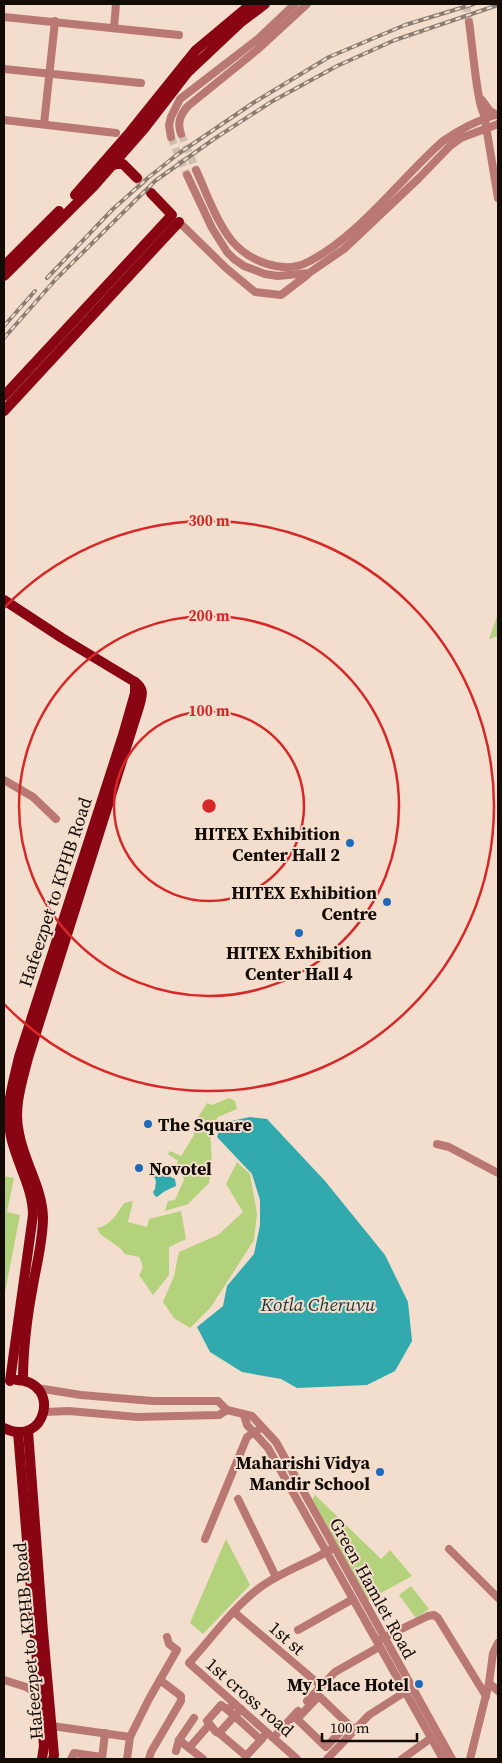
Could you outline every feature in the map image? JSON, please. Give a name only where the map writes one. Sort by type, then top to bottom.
[{"type":"main road","points":[[4,266],[83,188],[196,50],[251,4]]},
{"type":"main road","points":[[4,276],[94,186],[144,129],[188,72],[240,23],[265,4]]},
{"type":"main road","points":[[110,166],[123,164],[137,178]]},
{"type":"main road","points":[[151,193],[175,218]]},
{"type":"main road","points":[[4,396],[175,218]]},
{"type":"main road","points":[[4,411],[175,218]]},
{"type":"main road","points":[[4,600],[135,682],[142,690],[139,706],[28,1058],[19,1097],[17,1109],[19,1133],[39,1194],[42,1217],[40,1245],[23,1348],[23,1380],[37,1388],[42,1395],[44,1412],[41,1420],[35,1426],[23,1431],[4,1428]]},
{"type":"main road","name":"Hafeezpet to KPHB Road","points":[[23,1380],[7,1383],[32,1228],[33,1206],[10,1136],[8,1123],[10,1095],[19,1058],[128,718],[135,693],[135,682]]},
{"type":"main road","name":"Hafeezpet to KPHB Road","points":[[23,1431],[44,1746],[42,1759]]},
{"type":"main road","name":"Hafeezpet to KPHB Road","points":[[23,1431],[52,1726],[53,1759]]},
{"type":"street","points":[[114,28],[116,4]]},
{"type":"street","points":[[172,137],[169,125],[180,99],[258,39],[295,4]]},
{"type":"street","points":[[181,134],[179,127],[182,112],[257,50],[307,4]]},
{"type":"street","points":[[4,17],[179,35]]},
{"type":"street","points":[[44,124],[55,21]]},
{"type":"street","points":[[484,116],[479,100],[470,22],[482,100],[484,116],[485,128],[498,198]]},
{"type":"street","points":[[4,69],[141,83]]},
{"type":"street","points":[[482,100],[490,111],[498,114]]},
{"type":"street","points":[[175,218],[226,268],[255,292],[281,295],[308,273],[344,249],[402,188],[443,141],[484,116],[498,114]]},
{"type":"street","points":[[4,120],[116,133]]},
{"type":"street","points":[[196,170],[224,230],[233,242],[252,257],[276,266],[290,266],[306,263],[338,242],[461,138],[498,124]]},
{"type":"street","points":[[187,175],[212,228],[234,259],[244,266],[271,275],[290,276],[308,273]]},
{"type":"street","points":[[4,780],[33,797],[56,819]]},
{"type":"street","points":[[437,1144],[449,1146],[498,1173]]},
{"type":"street","name":"Green Hamlet Road","points":[[37,1388],[81,1395],[153,1401],[218,1400],[227,1410],[252,1416],[276,1442],[353,1599],[452,1759]]},
{"type":"street","points":[[44,1412],[69,1411],[137,1418],[218,1415],[227,1410]]},
{"type":"street","name":"Green Hamlet Road","points":[[244,1415],[247,1425],[268,1448],[330,1550],[405,1692],[443,1759]]},
{"type":"street","points":[[205,1539],[247,1437],[263,1426]]},
{"type":"street","points":[[238,1499],[276,1578]]},
{"type":"street","points":[[449,1549],[498,1598]]},
{"type":"street","name":"1st cross road","points":[[297,1759],[189,1663],[234,1612],[257,1590],[330,1550]]},
{"type":"street","points":[[298,1630],[353,1599]]},
{"type":"street","name":"1st st","points":[[234,1612],[321,1686]]},
{"type":"street","points":[[260,1740],[221,1705],[207,1722],[216,1732],[246,1756],[260,1740],[271,1735],[335,1672],[380,1642],[428,1616],[434,1615],[438,1618],[486,1696]]},
{"type":"street","points":[[127,1759],[130,1737],[177,1650],[169,1644],[167,1637]]},
{"type":"street","points":[[470,1759],[486,1696],[493,1653],[498,1643]]},
{"type":"street","points":[[4,1680],[26,1687],[40,1695]]},
{"type":"street","points":[[149,1759],[151,1752],[181,1701],[181,1696],[160,1680]]},
{"type":"street","points":[[489,1682],[498,1691]]},
{"type":"street","points":[[328,1759],[373,1711],[405,1692]]},
{"type":"street","points":[[348,1724],[326,1746],[297,1719],[320,1697],[355,1730]]},
{"type":"street","points":[[228,1710],[234,1703]]},
{"type":"street","points":[[219,1733],[241,1709]]},
{"type":"street","points":[[176,1752],[180,1740],[194,1718]]},
{"type":"street","points":[[189,1759],[191,1749],[209,1725]]},
{"type":"street","points":[[52,1726],[130,1737]]},
{"type":"street","points":[[71,1759],[74,1753],[102,1758],[105,1733]]},
{"type":"street","points":[[402,1759],[431,1738]]},
{"type":"street","points":[[180,1740],[203,1759]]},
{"type":"green space","points":[[498,614],[498,636],[489,639]]},
{"type":"green space","points":[[229,1098],[235,1101],[237,1109],[218,1117],[210,1130],[212,1165],[209,1183],[188,1204],[165,1211],[168,1201],[175,1200],[184,1180],[182,1174],[168,1164],[176,1166],[178,1161],[168,1154],[170,1151],[181,1156],[194,1135],[195,1122],[207,1103],[212,1105]]},
{"type":"green space","points":[[237,1162],[250,1174],[257,1214],[254,1240],[211,1307],[190,1328],[174,1318],[163,1302],[174,1276],[179,1252],[218,1235],[243,1212],[226,1184]]},
{"type":"green space","points":[[4,1176],[14,1178],[7,1212],[20,1215],[4,1297]]},
{"type":"green space","points":[[133,1201],[128,1222],[147,1227],[149,1219],[181,1211],[186,1239],[169,1247],[169,1275],[153,1295],[139,1275],[142,1271],[142,1266],[139,1257],[125,1254],[120,1248],[100,1234],[97,1228],[110,1222],[124,1203]]},
{"type":"green space","points":[[315,1495],[381,1559],[390,1550],[412,1576],[368,1600],[313,1500]]},
{"type":"green space","points":[[226,1539],[250,1585],[203,1634],[190,1623]]},
{"type":"green space","points":[[411,1586],[429,1609],[416,1618],[399,1595]]},
{"type":"water","name":"Kotla Cheruvu","points":[[250,1117],[267,1119],[325,1181],[385,1255],[408,1302],[412,1341],[395,1371],[367,1385],[297,1388],[281,1379],[242,1372],[210,1352],[197,1327],[223,1306],[227,1286],[254,1254],[260,1225],[260,1200],[252,1174],[217,1137],[222,1123]]},
{"type":"water","points":[[152,1162],[158,1163],[165,1174],[175,1179],[176,1186],[157,1197],[153,1192],[156,1181],[149,1165]]},
{"type":"tunnel","points":[[466,4],[469,22]]},
{"type":"tunnel","points":[[181,134],[196,170]]},
{"type":"tunnel","points":[[171,137],[187,175]]},
{"type":"tunnel","points":[[137,178],[151,193]]},
{"type":"railway","points":[[47,278],[113,209],[149,177],[178,154],[253,103],[329,57],[405,25],[474,4]]},
{"type":"railway","points":[[4,338],[56,279],[155,181],[214,139],[271,102],[337,66],[395,40],[498,5]]},
{"type":"railway","points":[[4,326],[35,291]]},
{"type":"place","name":"HITEX Exhibition Center Hall 2","points":[[350,843]]},
{"type":"place","name":"HITEX Exhibition Centre","points":[[387,902]]},
{"type":"place","name":"HITEX Exhibition Center Hall 4","points":[[299,933]]},
{"type":"place","name":"The Square","points":[[148,1124]]},
{"type":"place","name":"Novotel","points":[[139,1168]]},
{"type":"place","name":"Maharishi Vidya Mandir School","points":[[380,1472]]},
{"type":"place","name":"My Place Hotel","points":[[419,1684]]}]
